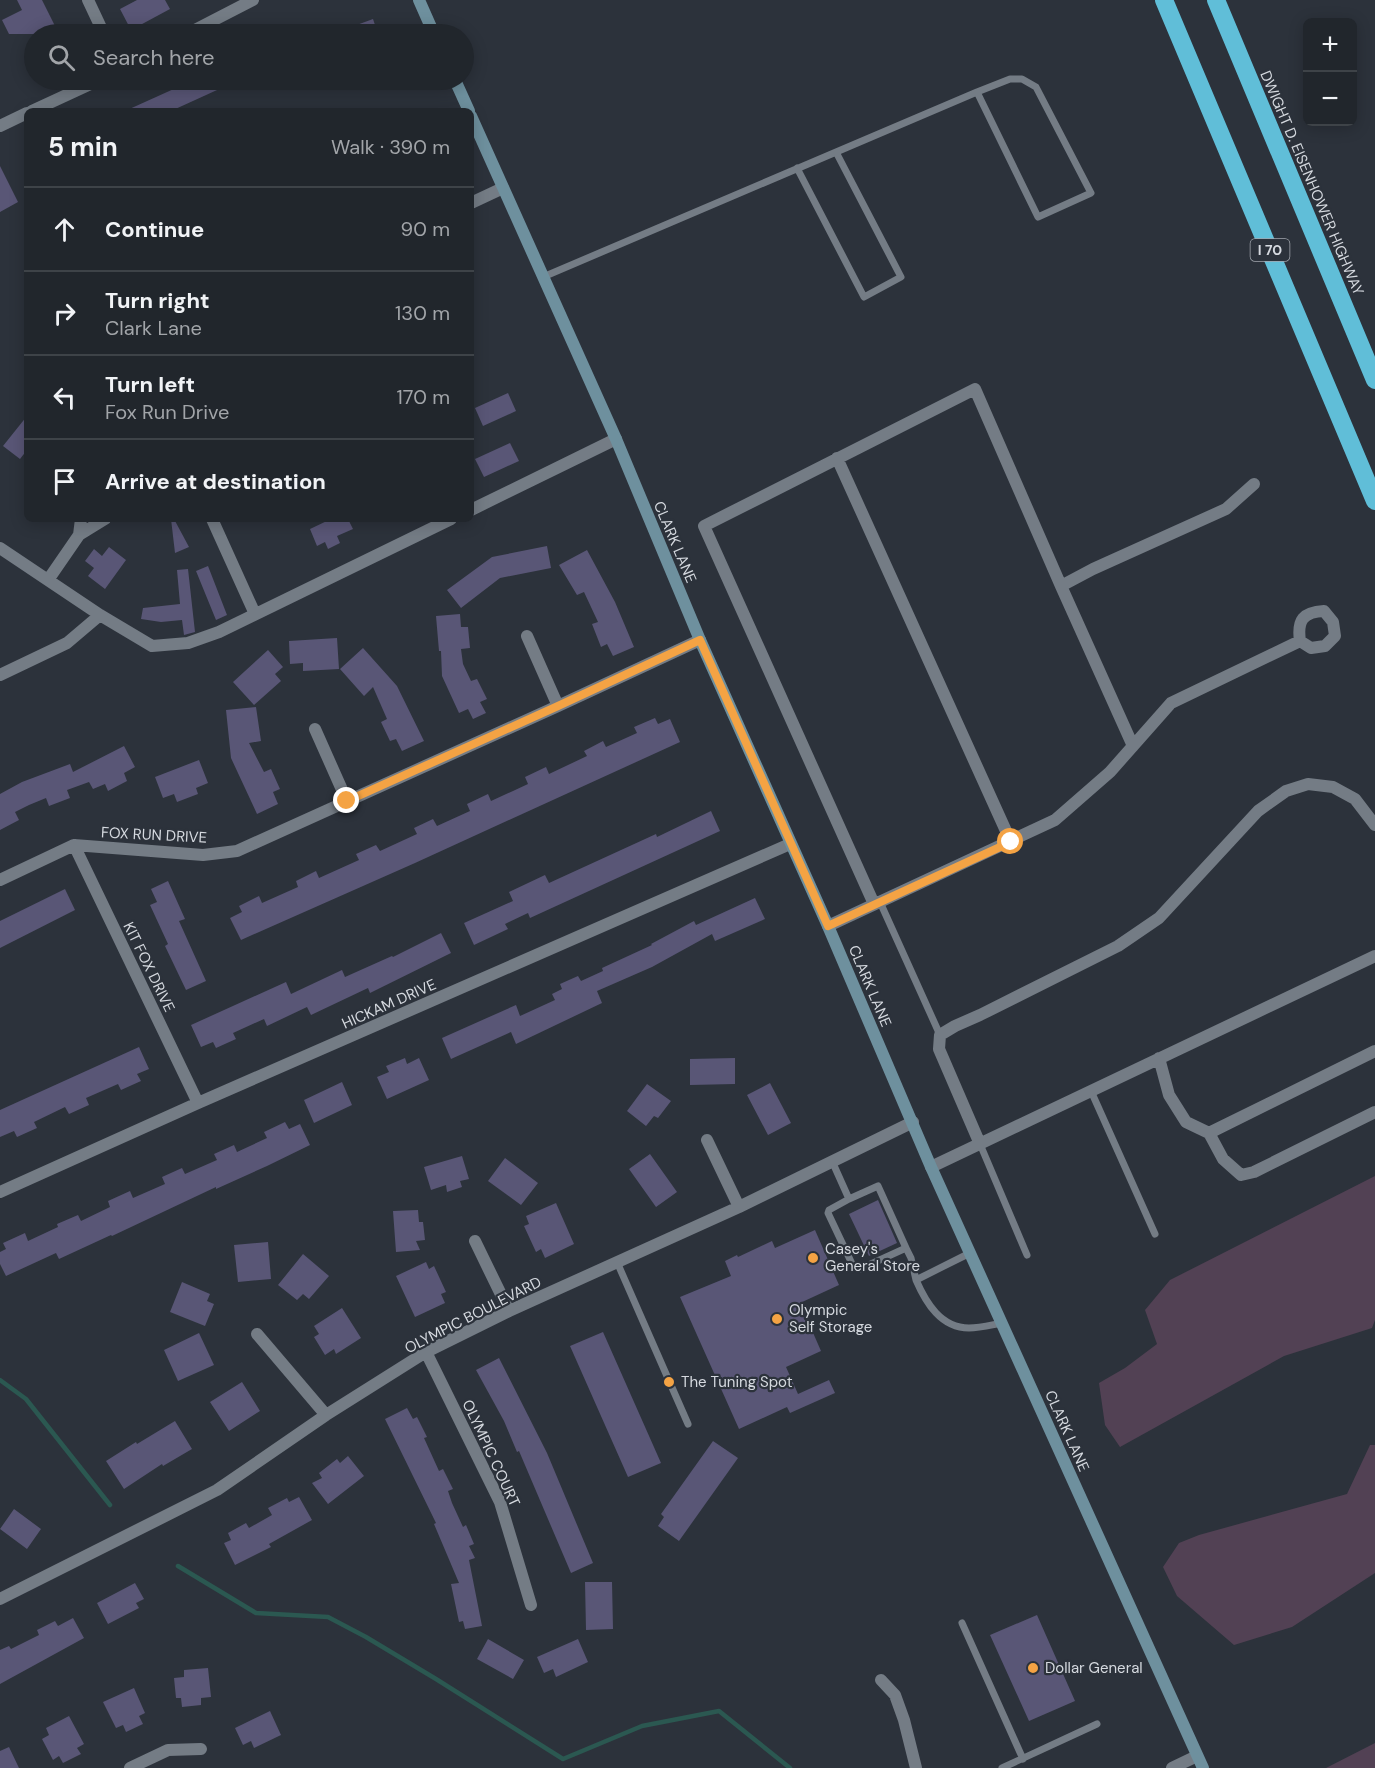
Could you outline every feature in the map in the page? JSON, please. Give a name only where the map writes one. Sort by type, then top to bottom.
[{"type":"highway","name":"I 70","points":[[1164,0],[1375,501]]},
{"type":"highway","name":"DWIGHT D. EISENHOWER HIGHWAY","points":[[1216,0],[1375,380]]},
{"type":"main road","points":[[419,0],[430,24]]},
{"type":"main road","points":[[459,90],[468,108]]},
{"type":"main road","name":"CLARK LANE","points":[[474,123],[616,439],[700,640],[828,926],[931,1167],[1203,1768]]},
{"type":"street","points":[[88,0],[99,24]]},
{"type":"street","points":[[206,24],[253,0]]},
{"type":"street","points":[[38,108],[77,90]]},
{"type":"street","points":[[0,126],[24,115]]},
{"type":"street","points":[[474,202],[503,188]]},
{"type":"street","points":[[877,903],[704,526],[975,389],[1133,746]]},
{"type":"street","points":[[474,509],[616,439]]},
{"type":"street","points":[[837,458],[1011,842]]},
{"type":"street","points":[[1061,586],[1226,509],[1254,483]]},
{"type":"street","points":[[79,535],[81,522]]},
{"type":"street","points":[[48,580],[79,535],[100,522]]},
{"type":"street","points":[[213,522],[255,614]]},
{"type":"street","points":[[0,548],[100,615],[152,646],[188,643],[219,632],[446,522]]},
{"type":"street","points":[[0,675],[67,643],[100,615]]},
{"type":"street","points":[[527,636],[558,706]]},
{"type":"street","name":"FOX RUN DRIVE","points":[[0,880],[74,845],[203,855],[237,851],[700,640]]},
{"type":"street","points":[[828,926],[1055,820],[1110,772],[1171,703],[1300,641]]},
{"type":"street","points":[[315,729],[347,801]]},
{"type":"street","points":[[980,1144],[939,1049],[940,1035],[1118,946],[1159,918],[1258,810],[1286,792],[1308,784],[1333,787],[1356,799],[1375,825]]},
{"type":"street","name":"HICKAM DRIVE","points":[[0,1192],[790,844]]},
{"type":"street","name":"KIT FOX DRIVE","points":[[74,845],[198,1103]]},
{"type":"street","points":[[931,1167],[1375,956]]},
{"type":"street","points":[[1209,1133],[1375,1051]]},
{"type":"street","points":[[1159,1058],[1169,1095],[1186,1122],[1209,1133],[1222,1159],[1241,1175],[1254,1173],[1375,1112]]},
{"type":"street","name":"OLYMPIC BOULEVARD","points":[[0,1599],[217,1490],[426,1352],[509,1311],[739,1207],[913,1122]]},
{"type":"street","points":[[707,1140],[739,1207]]},
{"type":"street","points":[[475,1241],[509,1311]]},
{"type":"street","points":[[257,1334],[326,1416]]},
{"type":"street","name":"OLYMPIC COURT","points":[[426,1352],[500,1502],[531,1605]]},
{"type":"street","points":[[881,1680],[895,1695],[916,1768]]},
{"type":"street","points":[[130,1768],[168,1750],[201,1749]]},
{"type":"street","points":[[1172,1768],[1197,1756]]},
{"type":"lane","points":[[543,277],[797,168],[977,92],[1010,79],[1022,79],[1036,87],[1091,193],[1038,217],[977,92]]},
{"type":"lane","points":[[797,168],[864,297],[902,277],[836,152]]},
{"type":"lane","points":[[877,903],[940,1035]]},
{"type":"lane","points":[[1091,1091],[1155,1234]]},
{"type":"lane","points":[[980,1144],[1027,1256]]},
{"type":"lane","points":[[832,1161],[849,1199]]},
{"type":"lane","points":[[906,1248],[860,1269],[854,1268],[828,1213],[829,1210],[878,1186],[911,1258],[916,1280],[926,1302],[946,1322],[967,1329],[1002,1323]]},
{"type":"lane","points":[[916,1280],[970,1253]]},
{"type":"lane","points":[[617,1262],[688,1424]]},
{"type":"lane","points":[[963,1623],[1023,1759]]},
{"type":"lane","points":[[1002,1768],[1097,1724]]},
{"type":"shaded area","points":[[1375,1176],[1375,1320],[1372,1328],[1284,1356],[1120,1447],[1105,1425],[1099,1383],[1125,1368],[1157,1344],[1145,1310],[1170,1280]]},
{"type":"shaded area","points":[[1370,1445],[1375,1445],[1375,1573],[1292,1627],[1234,1645],[1177,1596],[1163,1567],[1179,1543],[1199,1535],[1347,1494]]},
{"type":"shaded area","points":[[1375,1743],[1375,1768],[1326,1768]]},
{"type":"building","points":[[17,0],[42,0],[54,24],[24,24],[24,34],[9,34],[2,20],[22,10]]},
{"type":"building","points":[[137,0],[165,0],[170,9],[142,24],[128,24],[120,9]]},
{"type":"building","points":[[373,19],[375,24],[359,24]]},
{"type":"building","points":[[172,90],[217,90],[178,108],[132,108]]},
{"type":"building","points":[[0,166],[18,202],[0,212]]},
{"type":"building","points":[[508,393],[516,411],[483,426],[475,408]]},
{"type":"building","points":[[24,420],[24,454],[20,459],[3,446]]},
{"type":"building","points":[[510,443],[519,461],[484,477],[475,459]]},
{"type":"building","points":[[171,522],[176,522],[189,547],[175,553]]},
{"type":"building","points":[[325,522],[350,522],[353,529],[337,536],[340,543],[328,549],[325,542],[317,546],[310,529]]},
{"type":"building","points":[[547,546],[551,568],[500,578],[461,608],[447,590],[492,557]]},
{"type":"building","points":[[109,547],[126,560],[105,589],[88,576],[94,568],[85,561],[94,549],[102,556]]},
{"type":"building","points":[[587,550],[615,602],[634,647],[613,656],[607,644],[601,647],[592,624],[598,622],[584,592],[577,595],[559,565]]},
{"type":"building","points":[[208,566],[227,615],[216,620],[196,571]]},
{"type":"building","points":[[188,569],[195,632],[184,635],[182,620],[161,622],[141,619],[143,608],[180,604],[177,570]]},
{"type":"building","points":[[460,614],[461,627],[468,627],[470,648],[461,649],[463,664],[471,681],[477,679],[487,699],[480,702],[486,713],[473,719],[468,709],[459,713],[442,676],[436,616]]},
{"type":"building","points":[[337,638],[339,669],[303,671],[303,663],[290,664],[289,641]]},
{"type":"building","points":[[363,648],[397,686],[424,741],[402,751],[396,739],[390,741],[381,722],[387,719],[373,687],[364,696],[340,669]]},
{"type":"building","points":[[268,650],[283,667],[275,674],[281,681],[254,705],[233,682]]},
{"type":"building","points":[[256,707],[261,741],[249,743],[264,772],[271,769],[280,789],[273,792],[278,804],[257,814],[231,758],[226,710]]},
{"type":"building","points":[[655,718],[658,724],[670,719],[680,742],[241,940],[230,918],[242,912],[239,906],[259,896],[262,903],[298,887],[296,881],[316,871],[319,878],[359,860],[356,854],[376,845],[380,851],[417,834],[414,828],[433,819],[437,826],[470,811],[467,804],[488,794],[491,801],[513,791],[528,784],[525,777],[546,767],[549,774],[587,756],[584,751],[603,741],[606,747],[637,733],[634,727]]},
{"type":"building","points":[[124,746],[135,767],[124,773],[127,781],[108,791],[105,784],[93,789],[89,782],[67,790],[70,798],[49,806],[46,798],[15,812],[19,820],[0,830],[0,794],[22,782],[70,764],[73,772]]},
{"type":"building","points":[[199,760],[208,783],[196,788],[198,794],[177,802],[174,794],[163,798],[155,777]]},
{"type":"building","points":[[711,811],[720,831],[530,918],[528,913],[505,924],[508,929],[474,945],[464,923],[513,901],[509,892],[545,875],[549,883],[656,834],[657,837]]},
{"type":"building","points":[[168,881],[185,919],[179,921],[206,981],[186,990],[165,946],[168,944],[150,905],[157,902],[151,889]]},
{"type":"building","points":[[65,889],[75,910],[0,948],[0,921]]},
{"type":"building","points":[[755,898],[765,919],[715,941],[712,934],[652,967],[597,991],[602,1003],[516,1044],[511,1032],[451,1059],[442,1038],[516,1005],[520,1016],[555,1000],[552,994],[562,989],[560,984],[578,976],[581,981],[694,921],[696,925]]},
{"type":"building","points":[[441,933],[451,953],[370,993],[368,988],[311,1015],[307,1007],[267,1026],[264,1019],[233,1033],[236,1039],[216,1048],[213,1042],[201,1047],[191,1025],[286,982],[291,994],[342,970],[345,977],[393,957]]},
{"type":"building","points":[[139,1047],[149,1069],[137,1074],[141,1081],[121,1090],[118,1084],[86,1098],[89,1105],[69,1114],[65,1107],[34,1122],[37,1128],[17,1137],[14,1131],[0,1137],[0,1110]]},
{"type":"building","points":[[405,1058],[407,1064],[419,1058],[429,1080],[387,1099],[377,1077],[389,1072],[386,1066]]},
{"type":"building","points":[[735,1058],[735,1084],[690,1085],[690,1059]]},
{"type":"building","points":[[342,1082],[352,1105],[314,1123],[304,1100]]},
{"type":"building","points":[[770,1083],[791,1123],[768,1135],[747,1095]]},
{"type":"building","points":[[647,1084],[671,1101],[658,1118],[654,1116],[646,1126],[627,1111]]},
{"type":"building","points":[[285,1122],[289,1129],[300,1124],[310,1145],[59,1259],[56,1253],[6,1276],[0,1264],[0,1252],[6,1249],[3,1243],[25,1233],[28,1241],[78,1215],[81,1221],[110,1207],[108,1201],[130,1191],[133,1198],[165,1184],[162,1177],[182,1168],[185,1174],[217,1160],[214,1154],[234,1145],[237,1152],[267,1138],[264,1132]]},
{"type":"building","points":[[650,1154],[677,1192],[656,1207],[629,1169]]},
{"type":"building","points":[[462,1156],[469,1179],[460,1181],[462,1187],[447,1192],[446,1185],[431,1190],[424,1167]]},
{"type":"building","points":[[505,1158],[538,1183],[521,1205],[488,1181]]},
{"type":"building","points":[[878,1200],[897,1243],[869,1256],[849,1214]]},
{"type":"building","points":[[556,1203],[574,1244],[545,1258],[541,1249],[536,1252],[524,1226],[529,1224],[526,1216]]},
{"type":"building","points":[[418,1210],[419,1222],[423,1222],[425,1240],[416,1241],[420,1250],[396,1252],[393,1211]]},
{"type":"building","points":[[815,1230],[839,1285],[800,1303],[821,1351],[786,1367],[798,1394],[829,1380],[835,1393],[790,1413],[787,1407],[739,1429],[680,1297],[731,1276],[725,1261],[737,1255],[738,1257],[772,1241],[775,1248]]},
{"type":"building","points":[[268,1242],[271,1279],[238,1282],[234,1245]]},
{"type":"building","points":[[303,1254],[329,1276],[309,1299],[303,1294],[297,1300],[278,1285]]},
{"type":"building","points":[[426,1262],[429,1269],[434,1266],[446,1292],[441,1294],[445,1303],[415,1317],[396,1276]]},
{"type":"building","points":[[182,1282],[210,1294],[207,1301],[214,1304],[205,1326],[170,1312]]},
{"type":"building","points":[[342,1308],[361,1338],[336,1354],[334,1349],[325,1355],[314,1337],[319,1334],[314,1326]]},
{"type":"building","points":[[603,1332],[661,1463],[628,1477],[570,1346]]},
{"type":"building","points":[[199,1333],[214,1365],[178,1381],[164,1350]]},
{"type":"building","points":[[499,1358],[547,1453],[593,1563],[571,1573],[519,1451],[517,1452],[504,1421],[476,1370]]},
{"type":"building","points":[[242,1382],[260,1411],[229,1431],[210,1402]]},
{"type":"building","points":[[407,1408],[413,1419],[417,1417],[439,1471],[443,1469],[453,1489],[448,1491],[452,1503],[463,1527],[466,1525],[474,1544],[469,1546],[475,1558],[469,1560],[482,1626],[465,1629],[463,1621],[459,1622],[451,1584],[459,1583],[434,1524],[436,1523],[385,1419]]},
{"type":"building","points":[[175,1421],[192,1449],[163,1466],[162,1464],[124,1489],[106,1461]]},
{"type":"building","points":[[713,1441],[738,1458],[679,1541],[658,1526],[664,1517],[661,1514]]},
{"type":"building","points":[[348,1456],[364,1476],[328,1504],[312,1483],[322,1478],[319,1473],[337,1459],[340,1463]]},
{"type":"building","points":[[299,1497],[312,1520],[269,1544],[271,1547],[235,1565],[224,1543],[231,1540],[228,1533],[246,1523],[249,1528],[272,1515],[268,1508],[287,1498],[289,1502]]},
{"type":"building","points":[[14,1509],[41,1529],[27,1549],[0,1529]]},
{"type":"building","points":[[585,1582],[612,1582],[613,1629],[586,1630]]},
{"type":"building","points":[[135,1583],[144,1599],[136,1603],[139,1608],[108,1624],[97,1603]]},
{"type":"building","name":"Dollar General","points":[[1037,1615],[1075,1701],[1029,1721],[990,1635]]},
{"type":"building","points":[[73,1618],[84,1638],[0,1684],[0,1650],[9,1646],[11,1649],[39,1635],[37,1630],[55,1621],[58,1626]]},
{"type":"building","points":[[488,1639],[524,1660],[513,1679],[477,1659]]},
{"type":"building","points":[[578,1639],[588,1662],[556,1677],[553,1669],[544,1673],[537,1657]]},
{"type":"building","points":[[208,1668],[211,1697],[201,1698],[201,1705],[182,1707],[181,1698],[176,1698],[174,1678],[184,1677],[184,1670]]},
{"type":"building","points":[[134,1688],[145,1713],[139,1716],[143,1724],[126,1732],[123,1725],[116,1728],[103,1702]]},
{"type":"building","points":[[270,1711],[281,1735],[254,1748],[251,1741],[243,1745],[235,1728]]},
{"type":"building","points":[[69,1716],[84,1744],[77,1748],[81,1754],[63,1763],[59,1756],[53,1760],[42,1739],[49,1735],[46,1728]]},
{"type":"building","points":[[9,1747],[19,1768],[0,1768],[0,1751]]},
{"type":"waterway","points":[[0,1380],[26,1399],[110,1505]]},
{"type":"waterway","points":[[178,1566],[256,1613],[328,1617],[436,1679],[563,1759],[642,1726],[719,1711],[790,1768]]},
{"type":"place","name":"Casey's General Store","points":[[813,1258]]},
{"type":"place","name":"Olympic Self Storage","points":[[777,1319]]},
{"type":"place","name":"The Tuning Spot","points":[[669,1382]]},
{"type":"place","name":"Dollar General","points":[[1033,1668]]},
{"type":"route","points":[[347,801],[700,640],[828,926],[1011,842]]}]
